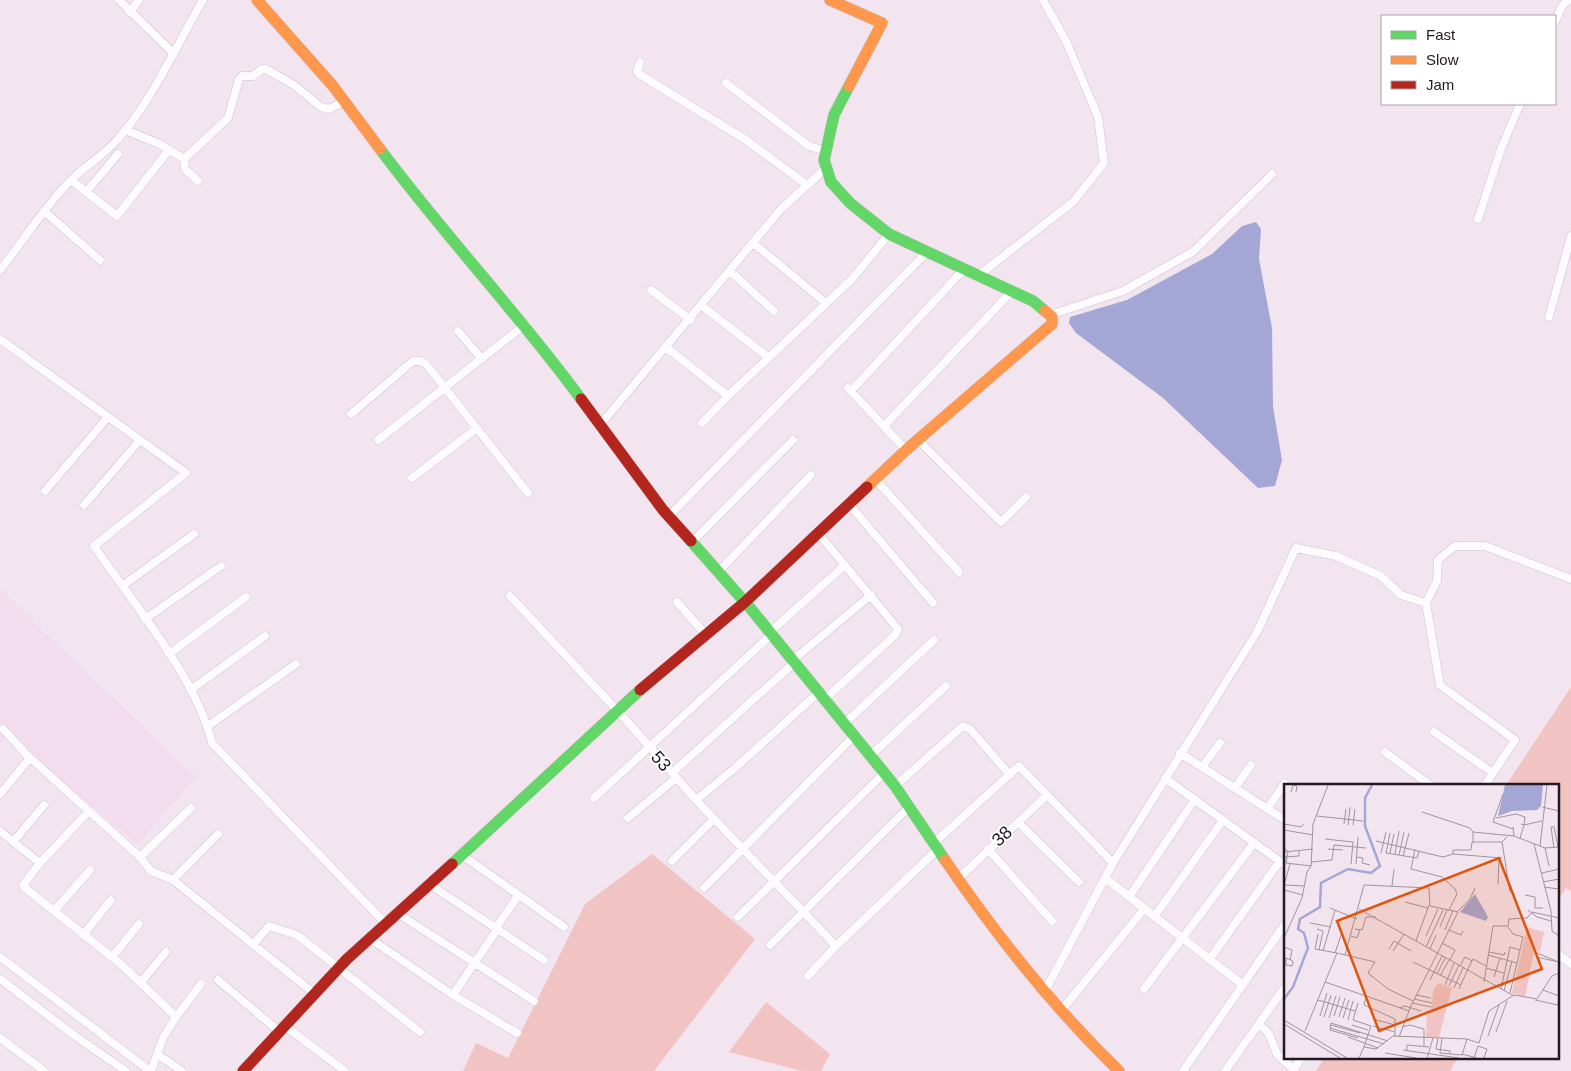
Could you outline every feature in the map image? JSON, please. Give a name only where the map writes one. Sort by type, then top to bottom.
[{"type":"street","points":[[119,0],[173,53]]},
{"type":"street","points":[[130,12],[140,0]]},
{"type":"street","points":[[0,270],[44,211],[71,180],[117,140],[125,130],[154,88],[203,0]]},
{"type":"street","points":[[257,0],[294,39],[333,86],[343,102],[424,208],[558,368],[669,516],[771,633],[895,786],[958,879],[1045,991],[1076,1029],[1119,1071]]},
{"type":"street","points":[[830,0],[882,23],[834,115],[824,160],[831,182],[850,202],[889,234],[1033,301],[1051,319]]},
{"type":"street","points":[[979,275],[1073,202],[1104,163],[1098,117],[1066,41],[1043,0]]},
{"type":"street","points":[[1556,20],[1562,6],[1568,0]]},
{"type":"street","points":[[640,62],[637,71],[639,74],[746,140],[807,185]]},
{"type":"street","points":[[184,159],[228,118],[231,103],[242,76],[253,76],[262,69],[266,69],[294,85],[321,107],[330,109],[343,102]]},
{"type":"street","points":[[726,83],[809,146],[826,151]]},
{"type":"street","points":[[1478,219],[1501,149],[1520,105]]},
{"type":"street","points":[[125,130],[184,159]]},
{"type":"street","points":[[71,180],[117,216],[169,150]]},
{"type":"street","points":[[86,192],[118,154]]},
{"type":"street","points":[[184,159],[185,169],[198,181]]},
{"type":"street","points":[[600,425],[691,320],[781,210],[827,167]]},
{"type":"street","points":[[243,1071],[338,969],[385,923],[462,855],[616,710],[745,602],[906,450],[1051,319],[1123,291],[1194,251],[1272,174]]},
{"type":"street","points":[[44,211],[100,260]]},
{"type":"street","points":[[702,424],[768,357],[852,279],[889,234]]},
{"type":"street","points":[[1549,316],[1571,236]]},
{"type":"street","points":[[753,243],[826,303]]},
{"type":"street","points":[[669,516],[928,251]]},
{"type":"street","points":[[906,450],[850,390],[965,268]]},
{"type":"street","points":[[730,271],[774,311]]},
{"type":"street","points":[[651,290],[691,320]]},
{"type":"street","points":[[884,426],[1012,291]]},
{"type":"street","points":[[702,306],[768,357]]},
{"type":"street","points":[[378,440],[522,327]]},
{"type":"street","points":[[458,331],[482,359]]},
{"type":"street","points":[[0,339],[186,473],[94,546],[192,689],[208,726],[212,743],[385,923]]},
{"type":"street","points":[[666,348],[728,396]]},
{"type":"street","points":[[351,414],[413,361],[420,361],[426,364],[528,493]]},
{"type":"street","points":[[45,491],[108,417]]},
{"type":"street","points":[[412,478],[477,428]]},
{"type":"street","points":[[84,505],[140,440]]},
{"type":"street","points":[[692,542],[793,440]]},
{"type":"street","points":[[918,440],[1001,522],[1026,497]]},
{"type":"street","points":[[718,572],[811,475]]},
{"type":"street","points":[[875,479],[959,572]]},
{"type":"street","points":[[849,504],[933,603]]},
{"type":"street","points":[[696,800],[889,641],[898,629],[818,533]]},
{"type":"street","points":[[122,586],[194,534]]},
{"type":"street","points":[[1486,784],[1515,740],[1440,685],[1426,603],[1437,581],[1438,560],[1455,546],[1485,546],[1571,579]]},
{"type":"street","points":[[1045,991],[1113,863],[1257,632],[1296,548],[1345,560],[1381,576],[1401,596],[1426,603]]},
{"type":"street","points":[[594,798],[845,565]]},
{"type":"street","points":[[145,619],[221,566]]},
{"type":"street","points":[[628,818],[794,661],[870,595]]},
{"type":"street","name":"53","points":[[510,596],[627,721],[696,800],[836,946]]},
{"type":"street","points":[[169,654],[246,597]]},
{"type":"street","points":[[676,602],[706,635]]},
{"type":"street","points":[[192,689],[265,636]]},
{"type":"street","points":[[844,724],[934,640]]},
{"type":"street","points":[[208,726],[296,664]]},
{"type":"street","points":[[870,756],[946,686]]},
{"type":"street","points":[[895,786],[963,726],[970,729],[1010,775]]},
{"type":"street","points":[[1,729],[30,758],[140,857],[151,871],[173,880],[315,994]]},
{"type":"street","points":[[1434,732],[1493,773]]},
{"type":"street","points":[[704,888],[854,736]]},
{"type":"street","points":[[1202,767],[1220,743]]},
{"type":"street","points":[[1385,752],[1429,784]]},
{"type":"street","points":[[1180,754],[1284,819]]},
{"type":"street","points":[[0,794],[30,758]]},
{"type":"street","points":[[1235,788],[1251,765]]},
{"type":"street","points":[[808,976],[936,846],[1019,766],[1113,863]]},
{"type":"street","points":[[738,917],[884,773]]},
{"type":"street","points":[[1165,778],[1282,863],[1209,960]]},
{"type":"street","points":[[1267,809],[1285,782]]},
{"type":"street","name":"38","points":[[958,879],[1047,795]]},
{"type":"street","points":[[1129,897],[1195,799]]},
{"type":"street","points":[[14,842],[44,804]]},
{"type":"street","points":[[770,944],[909,807]]},
{"type":"street","points":[[140,857],[191,808]]},
{"type":"street","points":[[89,811],[40,863],[23,885],[141,982],[176,1017]]},
{"type":"street","points":[[672,861],[714,819]]},
{"type":"street","points":[[1154,917],[1223,820]]},
{"type":"street","points":[[1018,822],[1079,882]]},
{"type":"street","points":[[0,831],[40,863]]},
{"type":"street","points":[[173,880],[218,834]]},
{"type":"street","points":[[1144,989],[1254,843]]},
{"type":"street","points":[[988,849],[1052,921]]},
{"type":"street","points":[[462,855],[564,927]]},
{"type":"street","points":[[54,912],[90,870]]},
{"type":"street","points":[[1106,878],[1243,985]]},
{"type":"street","points":[[429,884],[495,931],[544,960]]},
{"type":"street","points":[[453,995],[518,896]]},
{"type":"street","points":[[83,934],[111,900]]},
{"type":"street","points":[[1061,1010],[1144,909]]},
{"type":"street","points":[[397,913],[534,1001]]},
{"type":"street","points":[[112,957],[139,924]]},
{"type":"street","points":[[1183,1071],[1284,925]]},
{"type":"street","points":[[253,945],[268,926],[297,935],[420,1032]]},
{"type":"street","points":[[369,938],[453,995],[517,1033]]},
{"type":"street","points":[[141,982],[166,952]]},
{"type":"street","points":[[1558,954],[1571,964]]},
{"type":"street","points":[[0,957],[150,1071],[163,1038],[201,984]]},
{"type":"street","points":[[0,979],[75,1036],[126,1071]]},
{"type":"street","points":[[218,980],[282,1029],[345,1071]]},
{"type":"street","points":[[1225,1071],[1284,988]]},
{"type":"street","points":[[1259,1024],[1269,1034],[1277,1054],[1293,1070],[1301,1058]]},
{"type":"street","points":[[0,1038],[44,1071]]},
{"type":"street","points":[[157,1054],[182,1071]]},
{"type":"shaded area","points":[[0,589],[196,777],[138,845],[9,736],[0,743]]},
{"type":"shaded area","points":[[1571,687],[1571,891],[1566,888],[1558,900],[1558,784],[1507,784]]},
{"type":"shaded area","points":[[652,854],[755,939],[654,1071],[463,1071],[476,1043],[508,1058],[585,904]]},
{"type":"shaded area","points":[[766,1002],[830,1054],[821,1071],[802,1071],[729,1052]]},
{"type":"shaded area","points":[[1324,1058],[1457,1058],[1450,1071],[1316,1071]]},
{"type":"water","points":[[1256,222],[1261,229],[1259,259],[1272,328],[1273,407],[1282,460],[1275,486],[1258,488],[1163,398],[1076,333],[1069,323],[1070,317],[1127,300],[1212,254],[1242,226]]},
{"type":"traffic: fast","points":[[849,86],[834,115],[824,160],[831,182],[850,203],[889,234],[1033,301],[1045,311]]},
{"type":"traffic: fast","points":[[380,149],[581,399]]},
{"type":"traffic: fast","points":[[691,541],[751,609],[895,786],[945,860]]},
{"type":"traffic: fast","points":[[452,864],[640,690]]},
{"type":"traffic: slow","points":[[257,0],[333,86],[380,149]]},
{"type":"traffic: slow","points":[[830,0],[882,23],[849,86]]},
{"type":"traffic: slow","points":[[867,487],[906,450],[1052,324],[1052,317],[1045,311]]},
{"type":"traffic: slow","points":[[945,860],[1005,943],[1027,970],[1072,1022],[1119,1071]]},
{"type":"traffic: jam","points":[[581,399],[663,510],[691,541]]},
{"type":"traffic: jam","points":[[640,690],[745,602],[867,487]]},
{"type":"traffic: jam","points":[[243,1071],[347,959],[452,864]]}]
